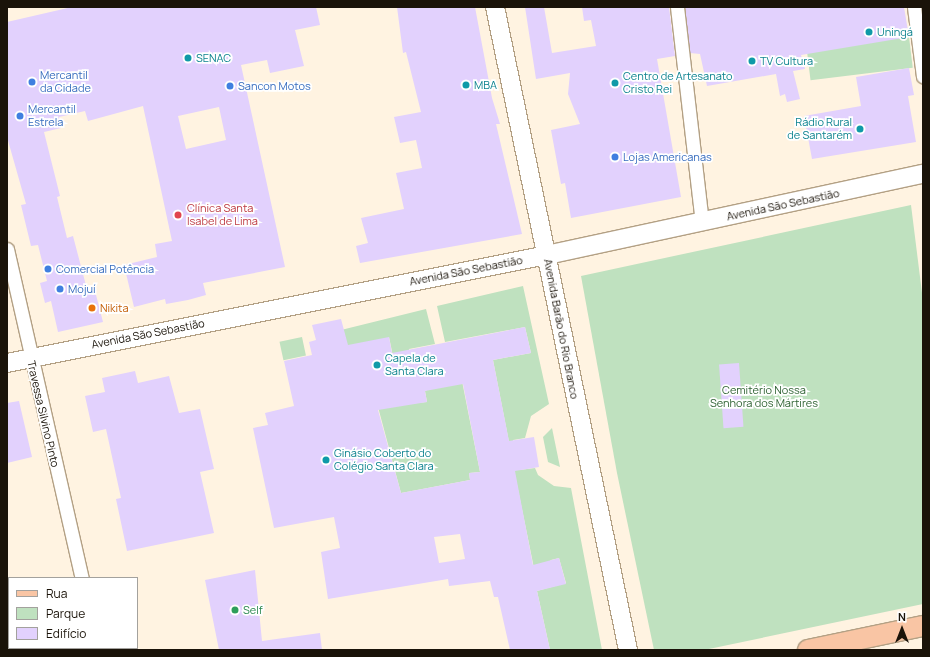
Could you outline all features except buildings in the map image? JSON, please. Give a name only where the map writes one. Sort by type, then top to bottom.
[{"type":"main road","name":"Avenida Barão do Rio Branco","points":[[495,7],[628,650]]},
{"type":"main road","name":"Avenida São Sebastião","points":[[7,362],[547,256],[923,174]]},
{"type":"main road","points":[[808,650],[923,626]]},
{"type":"street","points":[[677,7],[702,222]]},
{"type":"street","points":[[914,7],[923,76]]},
{"type":"street","name":"Travessa Silvino Pinto","points":[[7,249],[30,358],[82,577]]},
{"type":"green space","points":[[909,37],[913,68],[811,80],[807,50]]},
{"type":"green space","name":"Cemitério Nossa Senhora dos Mártires","points":[[911,205],[923,301],[923,604],[704,650],[654,650],[617,473],[581,276]]},
{"type":"green space","points":[[523,286],[549,404],[531,416],[525,438],[513,440],[516,452],[511,452],[493,360],[531,353],[525,327],[445,342],[437,306]]},
{"type":"green space","points":[[426,309],[435,344],[409,349],[415,383],[399,385],[389,337],[365,392],[337,331]]},
{"type":"green space","points":[[302,337],[306,356],[283,360],[280,342]]},
{"type":"green space","points":[[461,376],[480,472],[469,473],[470,480],[401,493],[378,407],[427,402],[425,391]]},
{"type":"green space","points":[[552,428],[560,467],[548,462],[543,437]]},
{"type":"green space","points":[[517,459],[519,470],[535,468],[538,475],[554,486],[571,488],[602,650],[550,650],[537,591],[566,583],[559,558],[551,560],[536,578],[512,460]]},
{"type":"place","name":"Uningá","points":[[869,32]]},
{"type":"place","name":"SENAC","points":[[188,58]]},
{"type":"place","name":"TV Cultura","points":[[752,61]]},
{"type":"place","name":"Mercantil da Cidade","points":[[32,82]]},
{"type":"place","name":"Centro de Artesanato Cristo Rei","points":[[615,83]]},
{"type":"place","name":"MBA","points":[[466,85]]},
{"type":"place","name":"Sancon Motos","points":[[230,86]]},
{"type":"place","name":"Mercantil Estrela","points":[[20,116]]},
{"type":"place","name":"Rádio Rural de Santarém","points":[[860,129]]},
{"type":"place","name":"Lojas Americanas","points":[[615,157]]},
{"type":"place","name":"Clínica Santa Isabel de Lima","points":[[178,215]]},
{"type":"place","name":"Comercial Potência","points":[[48,269]]},
{"type":"place","name":"Mojuí","points":[[60,289]]},
{"type":"place","name":"Nikita","points":[[92,308]]},
{"type":"place","name":"Capela de Santa Clara","points":[[377,365]]},
{"type":"place","name":"Ginásio Coberto do Colégio Santa Clara","points":[[326,460]]},
{"type":"place","name":"Self","points":[[235,610]]}]
